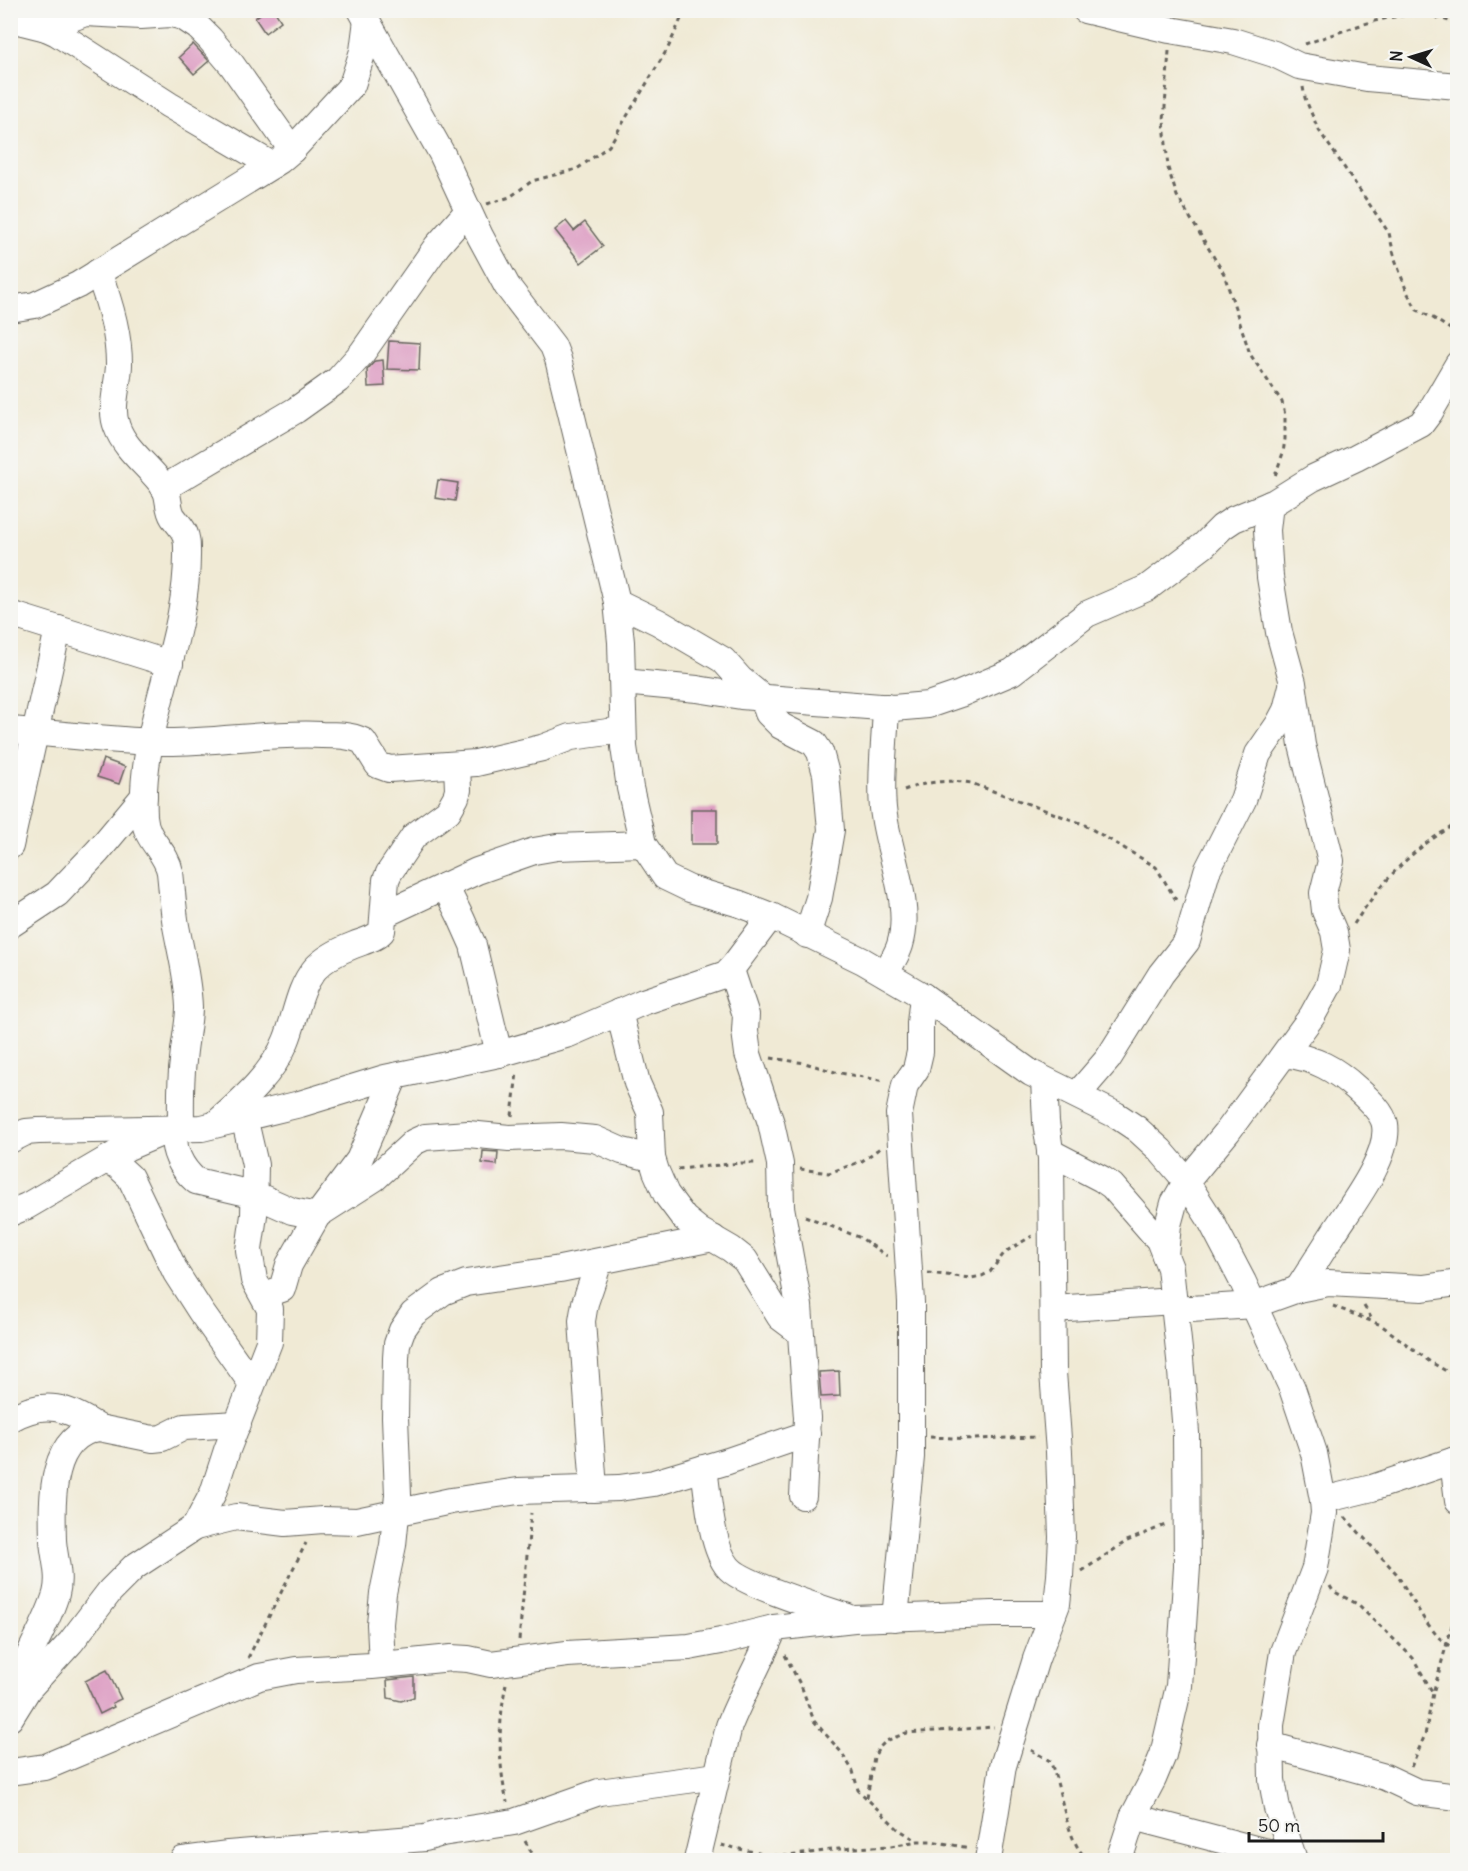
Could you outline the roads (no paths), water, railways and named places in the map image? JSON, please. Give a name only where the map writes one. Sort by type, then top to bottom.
[{"type":"street","points":[[1098,12],[1171,20],[1274,54],[1299,66],[1367,78],[1458,86]]},
{"type":"street","points":[[46,28],[86,13],[141,16],[171,14],[183,17],[210,39],[292,150]]},
{"type":"street","points":[[10,309],[35,305],[78,285],[272,165],[292,150],[352,85],[363,51],[364,15]]},
{"type":"street","points":[[364,15],[441,154],[507,286],[553,346],[558,359],[617,602],[623,682],[622,730],[630,788],[643,844],[665,877],[690,890],[740,904],[771,916],[849,954],[923,996],[1044,1080],[1116,1115],[1137,1129],[1160,1150],[1186,1182],[1210,1219],[1254,1305],[1292,1388],[1328,1499],[1311,1583],[1283,1652],[1271,1725],[1272,1780],[1276,1808],[1293,1858]]},
{"type":"street","points":[[10,19],[46,28],[169,105],[272,165]]},
{"type":"street","points":[[164,488],[296,410],[338,380],[362,353],[438,246],[468,211]]},
{"type":"street","points":[[98,272],[106,291],[119,351],[114,416],[116,425],[124,440],[164,488],[171,512],[182,525],[187,550],[180,621],[145,764],[144,796],[145,828],[170,870],[176,926],[188,987],[189,1010],[172,1141],[175,1152],[190,1176],[196,1181],[256,1195],[292,1211],[319,1214],[375,1178],[420,1139],[436,1136],[468,1134],[509,1138],[561,1136],[595,1139],[654,1164]]},
{"type":"street","points":[[623,682],[763,698],[886,707],[928,705],[992,682],[1012,672],[1087,614],[1147,588],[1234,519],[1284,498],[1313,478],[1421,424],[1458,364]]},
{"type":"street","points":[[1165,1255],[1168,1225],[1174,1203],[1186,1182],[1228,1131],[1312,1016],[1329,985],[1337,950],[1334,932],[1325,910],[1323,893],[1331,861],[1302,745],[1293,683],[1279,632],[1270,577],[1268,530],[1270,504]]},
{"type":"street","points":[[617,602],[658,621],[723,660],[740,679],[763,698],[768,713],[781,726],[814,743],[820,752],[826,774],[831,831],[819,898],[807,935]]},
{"type":"street","points":[[10,614],[170,664]]},
{"type":"street","points":[[10,846],[22,731],[58,629]]},
{"type":"street","points":[[1077,1095],[1108,1059],[1161,974],[1183,947],[1195,917],[1208,871],[1243,800],[1258,754],[1278,726],[1286,710],[1293,683]]},
{"type":"street","points":[[886,707],[881,776],[882,798],[904,924],[900,945],[886,974]]},
{"type":"street","points":[[22,731],[106,740],[150,741],[271,735],[330,735],[362,741],[375,761],[383,768],[457,765],[502,759],[542,748],[570,737],[622,730]]},
{"type":"street","points":[[214,1125],[239,1103],[279,1057],[294,1020],[304,985],[317,967],[351,946],[380,934],[384,926],[385,889],[389,873],[414,836],[448,811],[456,797],[457,765]]},
{"type":"street","points":[[10,925],[57,894],[98,851],[144,796]]},
{"type":"street","points":[[385,914],[477,871],[543,848],[643,844]]},
{"type":"street","points":[[445,886],[462,918],[510,1050]]},
{"type":"street","points":[[10,1140],[26,1132],[38,1131],[202,1128],[300,1104],[395,1076],[569,1034],[643,1002],[719,977],[730,970],[771,916]]},
{"type":"street","points":[[730,970],[746,1015],[745,1031],[748,1054],[771,1123],[780,1164],[781,1207],[799,1305],[807,1434],[803,1496]]},
{"type":"street","points":[[895,1617],[911,1457],[909,1275],[898,1135],[900,1101],[907,1082],[916,1069],[920,1052],[923,996]]},
{"type":"street","points":[[619,1012],[636,1083],[650,1112],[654,1164],[666,1194],[684,1218],[745,1260],[780,1317],[800,1332]]},
{"type":"street","points":[[1285,1054],[1326,1065],[1344,1077],[1380,1113],[1385,1124],[1384,1139],[1373,1170],[1304,1288]]},
{"type":"street","points":[[264,1295],[282,1289],[289,1265],[319,1214],[359,1160],[395,1076]]},
{"type":"street","points":[[989,1856],[1003,1766],[1012,1732],[1055,1604],[1062,1537],[1053,1372],[1053,1226],[1044,1080]]},
{"type":"street","points":[[195,1527],[213,1493],[269,1342],[270,1309],[254,1280],[249,1250],[256,1195],[255,1165],[244,1117]]},
{"type":"street","points":[[10,1213],[27,1206],[128,1148],[174,1129]]},
{"type":"street","points":[[1050,1152],[1112,1186],[1160,1240],[1170,1268],[1174,1306],[1186,1433],[1187,1567],[1179,1686],[1163,1755],[1133,1817],[1119,1860]]},
{"type":"street","points":[[105,1161],[117,1165],[130,1177],[176,1273],[252,1384]]},
{"type":"street","points":[[382,1665],[380,1623],[383,1593],[393,1545],[398,1495],[395,1427],[396,1358],[402,1330],[413,1314],[443,1292],[466,1282],[599,1262],[713,1238]]},
{"type":"street","points":[[594,1490],[582,1321],[585,1303],[599,1262]]},
{"type":"street","points":[[1053,1309],[1254,1305],[1304,1288],[1332,1283],[1423,1288],[1458,1283]]},
{"type":"street","points":[[10,1419],[35,1408],[52,1407],[78,1414],[99,1428],[153,1439],[162,1438],[184,1427],[238,1424]]},
{"type":"street","points":[[11,1717],[15,1692],[22,1670],[51,1607],[59,1582],[53,1541],[55,1488],[60,1459],[69,1444],[90,1430],[99,1428]]},
{"type":"street","points":[[11,1717],[28,1689],[71,1642],[110,1591],[134,1567],[195,1527],[236,1517],[285,1523],[318,1520],[357,1521],[474,1497],[532,1490],[594,1490],[654,1483],[807,1434]]},
{"type":"street","points":[[1328,1499],[1372,1488],[1455,1460],[1458,1501]]},
{"type":"street","points":[[704,1468],[712,1527],[728,1567],[743,1579],[854,1619]]},
{"type":"street","points":[[10,1772],[45,1767],[259,1677],[296,1671],[450,1658],[491,1664],[567,1654],[688,1647],[778,1627],[1055,1604]]},
{"type":"street","points":[[700,1852],[729,1726],[778,1627]]},
{"type":"street","points":[[1270,1744],[1376,1774],[1417,1792],[1458,1797]]},
{"type":"street","points":[[183,1860],[236,1853],[410,1840],[514,1822],[599,1792],[717,1776]]},
{"type":"street","points":[[1133,1817],[1293,1858]]}]
